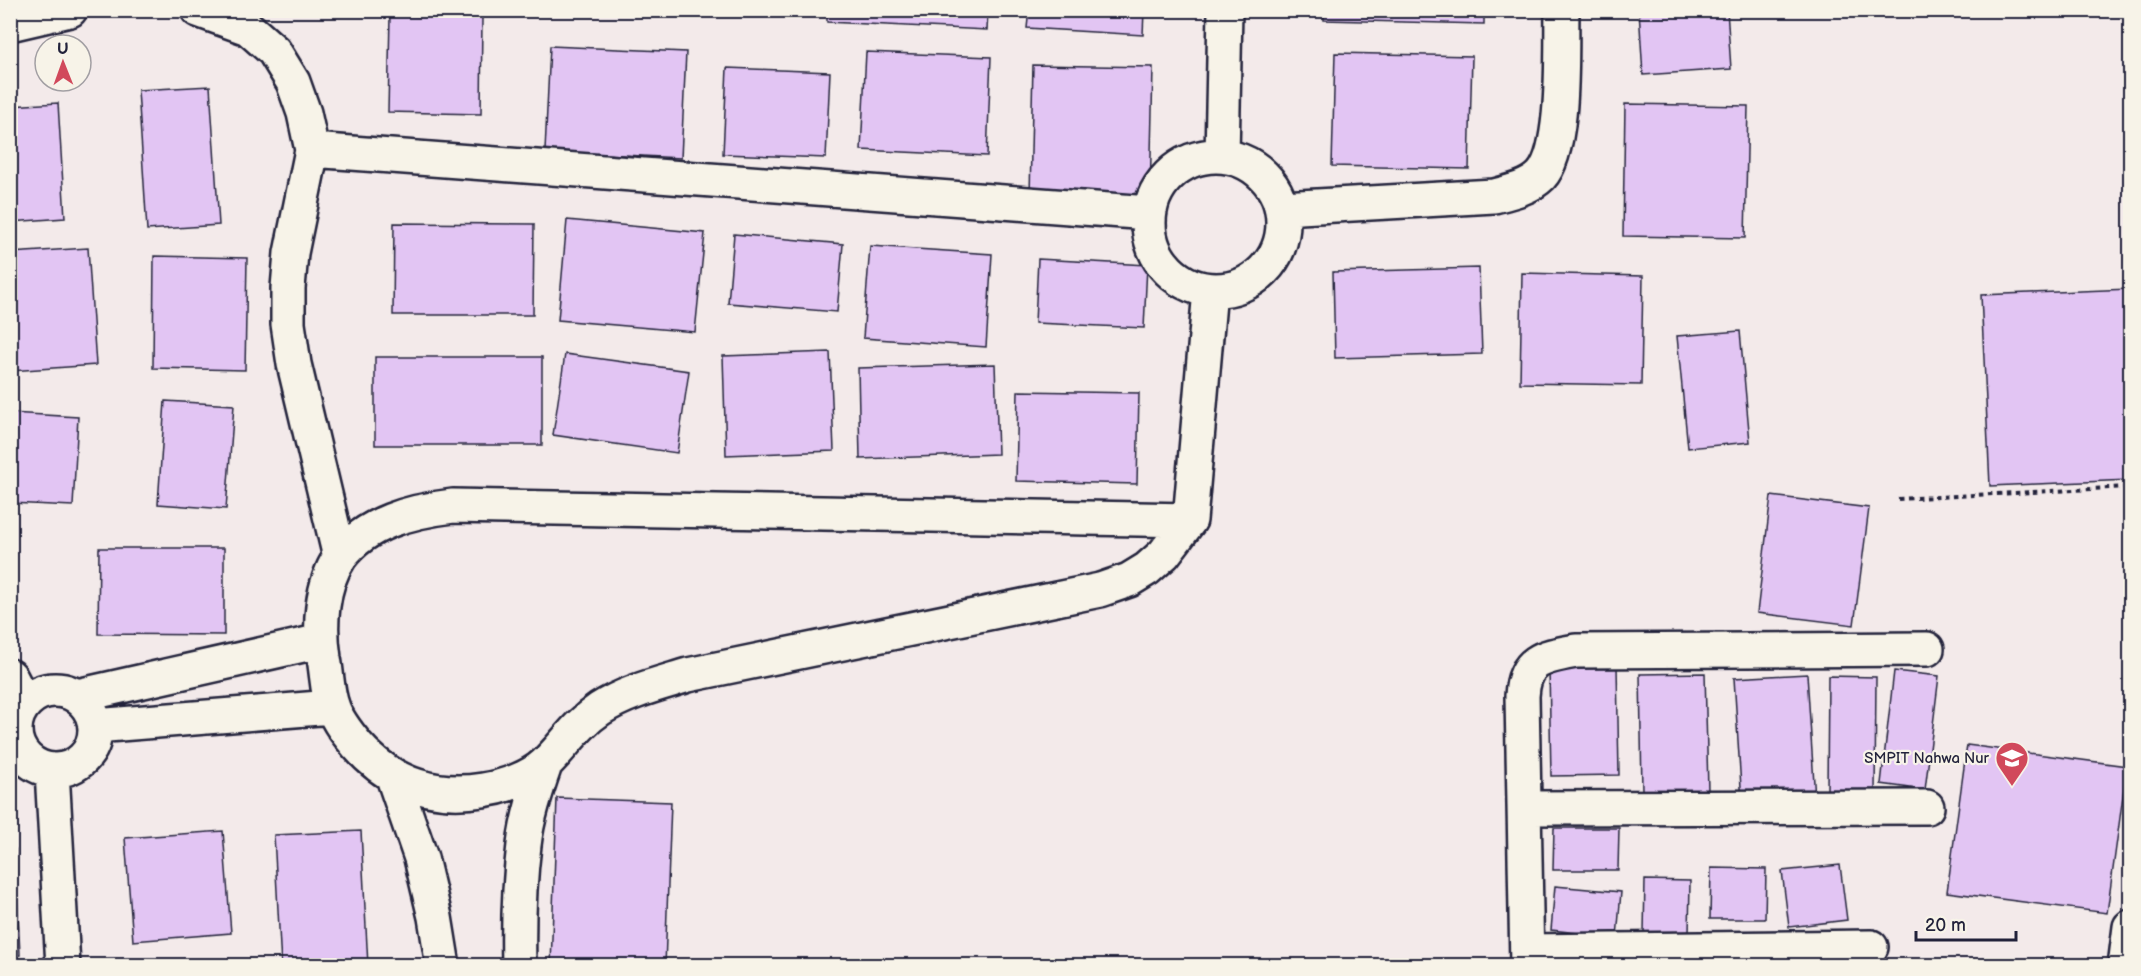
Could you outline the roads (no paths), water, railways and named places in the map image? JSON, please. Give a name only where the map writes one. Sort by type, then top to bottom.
[{"type":"street","points":[[10,24],[70,10]]},
{"type":"street","points":[[198,10],[251,19],[274,51],[292,82],[304,113],[312,150],[291,253],[288,324],[294,364],[340,557]]},
{"type":"street","points":[[1222,156],[1225,10]]},
{"type":"street","points":[[1282,208],[1494,196],[1532,183],[1542,175],[1549,163],[1559,122],[1562,10]]},
{"type":"street","points":[[312,150],[1149,213]]},
{"type":"street","points":[[1222,156],[1249,164],[1270,182],[1282,208],[1283,233],[1275,257],[1258,276],[1235,288],[1210,290],[1184,282],[1163,265],[1151,240],[1149,213],[1158,189],[1174,170],[1197,159],[1222,156]]},
{"type":"street","points":[[1190,520],[453,506],[419,510],[388,521],[362,536],[340,557],[329,579],[323,608],[321,641],[332,707],[345,731],[367,756],[393,777],[423,789],[452,792],[484,790],[516,782],[544,765],[574,729],[600,709],[636,691],[688,675],[1100,590],[1129,580],[1147,569],[1164,554],[1190,520],[1210,290]]},
{"type":"street","points":[[76,696],[321,641]]},
{"type":"street","points":[[1871,947],[1527,958],[1521,696],[1523,678],[1532,665],[1550,655],[1576,651],[1927,649]]},
{"type":"street","points":[[17,690],[40,692],[59,690],[76,696],[90,709],[95,726],[94,744],[84,758],[69,768],[52,771],[34,766],[21,753],[14,737],[17,690]]},
{"type":"street","points":[[95,726],[332,707]]},
{"type":"street","points":[[519,966],[518,915],[524,844],[544,765]]},
{"type":"street","points":[[52,771],[63,966]]},
{"type":"street","points":[[393,777],[421,858],[435,917],[443,966]]},
{"type":"street","points":[[1525,808],[1927,807]]},
{"type":"street","points":[[2125,966],[2130,927]]},
{"type":"place","name":"SMPIT Nahwa Nur","points":[[2012,787]]}]
